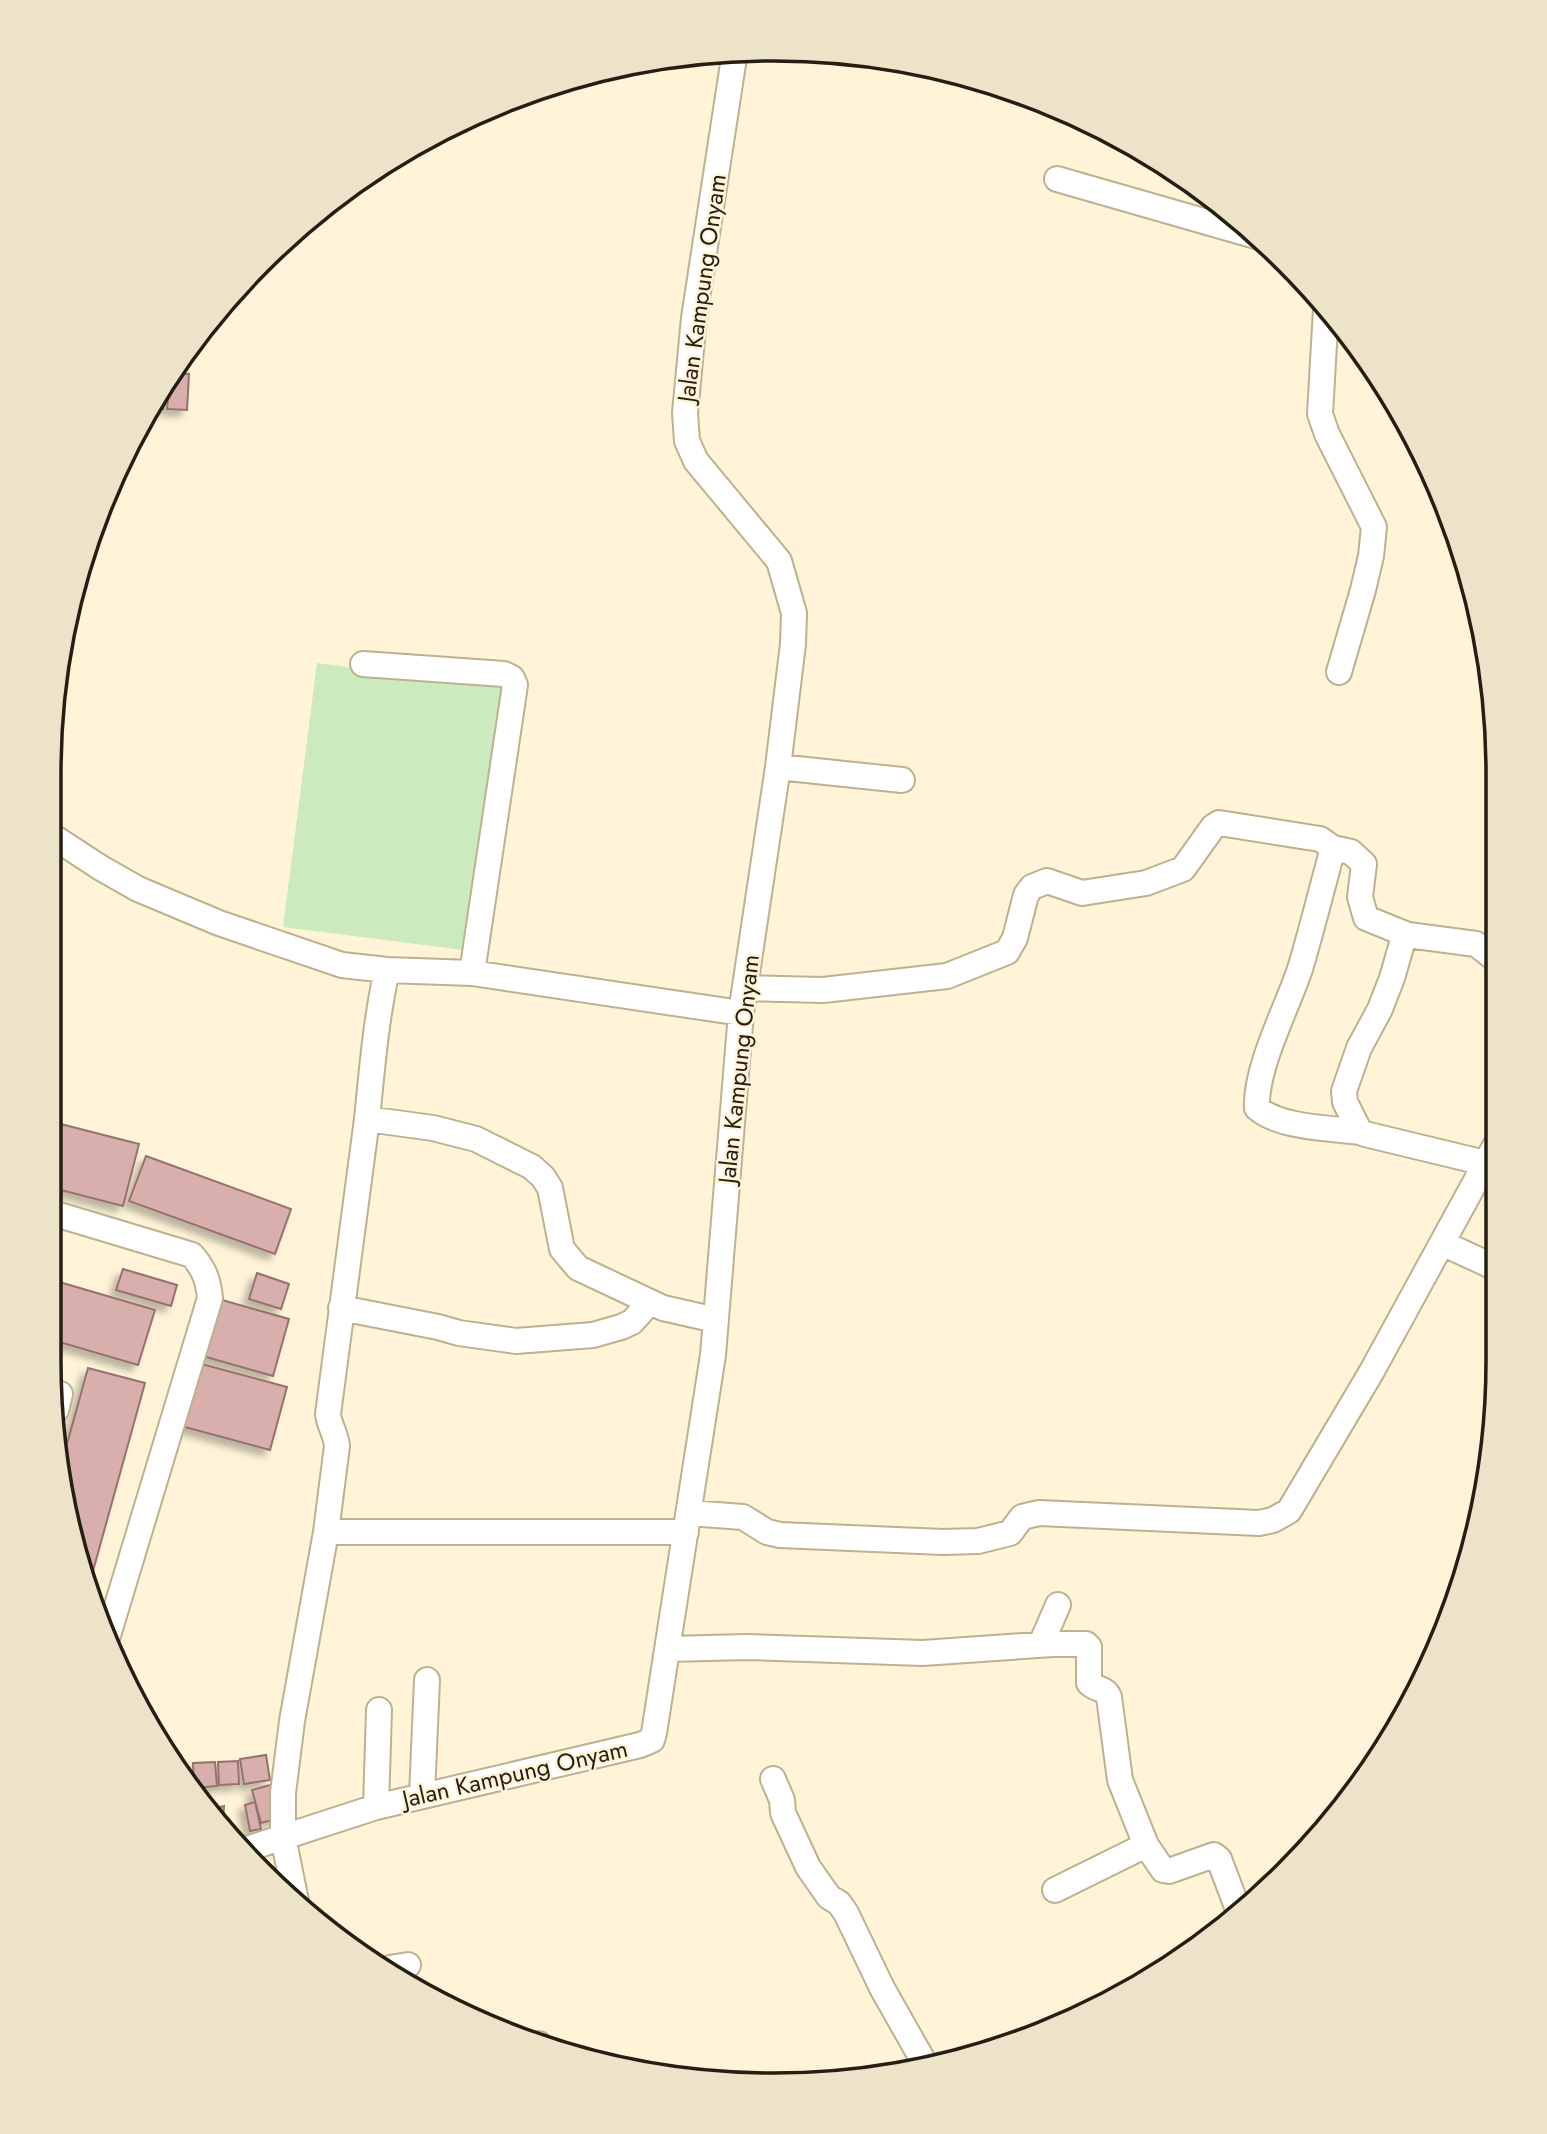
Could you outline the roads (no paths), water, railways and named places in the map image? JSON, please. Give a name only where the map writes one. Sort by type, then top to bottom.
[{"type":"street","name":"Jalan Kampung Onyam","points":[[254,1847],[376,1807],[652,1740],[716,1320],[741,1013],[778,767],[793,644],[794,613],[779,561],[696,461],[687,441],[685,413],[694,318],[733,63]]},
{"type":"street","points":[[1057,179],[1233,229]]},
{"type":"street","points":[[1325,323],[1320,414],[1374,527],[1363,590],[1339,672]]},
{"type":"street","points":[[363,664],[504,674],[512,678],[515,685],[472,973]]},
{"type":"street","points":[[778,767],[902,780]]},
{"type":"street","points":[[746,988],[823,990],[947,976],[1007,952],[1015,938],[1026,895],[1032,887],[1047,881],[1082,893],[1146,883],[1183,869],[1213,827],[1219,823],[1320,839],[1333,848],[1351,852],[1364,864],[1360,897],[1366,918],[1408,934],[1476,944],[1486,952]]},
{"type":"street","points":[[61,842],[138,889],[219,923],[342,965],[387,970],[472,973],[741,1013]]},
{"type":"street","points":[[1333,848],[1299,969],[1267,1058],[1256,1097],[1257,1108],[1265,1115],[1303,1125],[1360,1132],[1368,1136],[1486,1154]]},
{"type":"street","points":[[1360,1132],[1345,1102],[1344,1091],[1359,1048],[1380,1009],[1408,934]]},
{"type":"street","points":[[293,1885],[283,1837],[283,1793],[292,1721],[326,1532],[337,1446],[328,1414],[367,1119],[378,1009],[387,970]]},
{"type":"street","points":[[367,1119],[433,1128],[476,1139],[532,1167],[544,1177],[550,1188],[562,1249],[578,1268],[663,1308],[716,1320]]},
{"type":"street","points":[[326,1532],[687,1523],[743,1517],[767,1532],[780,1535],[943,1542],[993,1538],[1010,1533],[1022,1517],[1039,1513],[1259,1523],[1273,1520],[1289,1511],[1372,1371],[1486,1162]]},
{"type":"street","points":[[61,1216],[192,1255],[202,1266],[208,1279],[210,1298],[112,1624]]},
{"type":"street","points":[[1443,1243],[1486,1263]]},
{"type":"street","points":[[341,1308],[459,1333],[516,1341],[593,1335],[621,1327],[632,1322],[650,1302]]},
{"type":"street","points":[[1041,1644],[1058,1605]]},
{"type":"street","points":[[668,1648],[747,1647],[923,1653],[1041,1644],[1086,1644],[1089,1683],[1093,1687],[1103,1689],[1109,1697],[1120,1780],[1146,1844],[1163,1870],[1169,1871],[1214,1855],[1219,1859],[1236,1902]]},
{"type":"street","points":[[422,1795],[427,1680]]},
{"type":"street","points":[[376,1807],[379,1710]]},
{"type":"street","points":[[773,1779],[782,1800],[783,1814],[808,1867],[829,1897],[839,1903],[846,1913],[882,1988],[921,2057]]},
{"type":"street","points":[[1055,1889],[1146,1844]]}]
